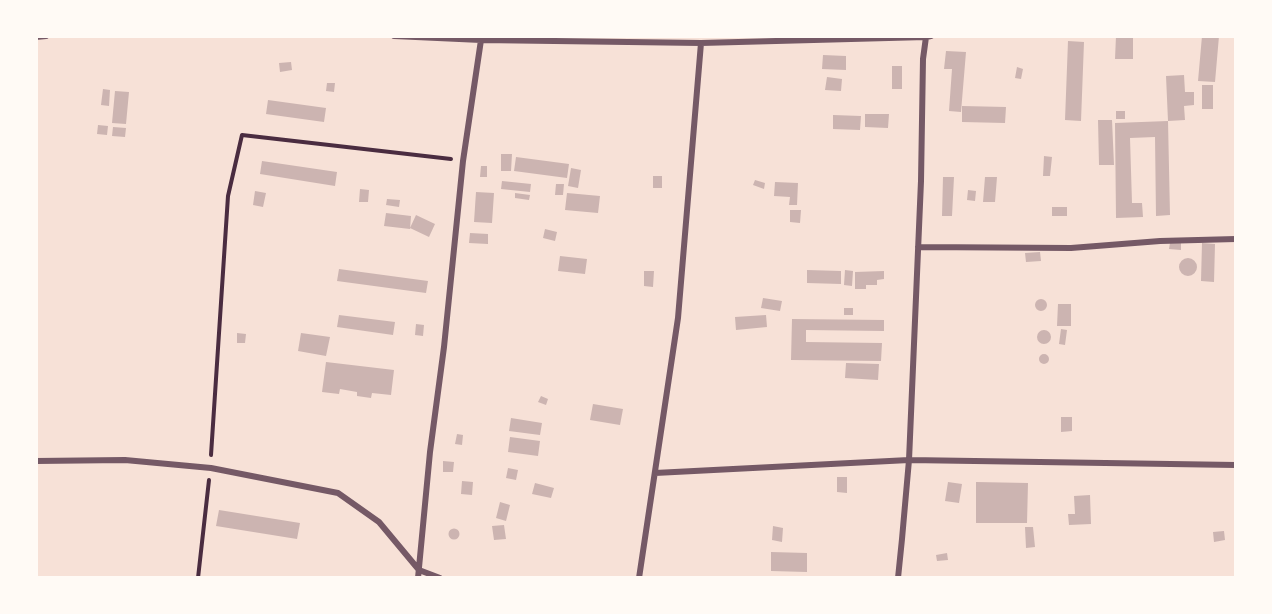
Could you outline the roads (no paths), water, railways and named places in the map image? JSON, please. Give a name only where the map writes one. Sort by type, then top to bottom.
[{"type":"street","points":[[36,37],[46,36]]},
{"type":"street","points":[[394,36],[481,40],[701,43],[929,37],[923,59],[909,460],[898,578]]},
{"type":"street","points":[[418,574],[463,160],[481,40]]},
{"type":"street","points":[[639,578],[678,318],[701,43]]},
{"type":"street","points":[[918,247],[1071,248],[1160,241],[1236,239]]},
{"type":"street","points":[[36,460],[125,460],[211,468],[338,493],[379,522],[418,574],[440,578]]},
{"type":"street","points":[[655,473],[909,460],[1236,465]]}]
